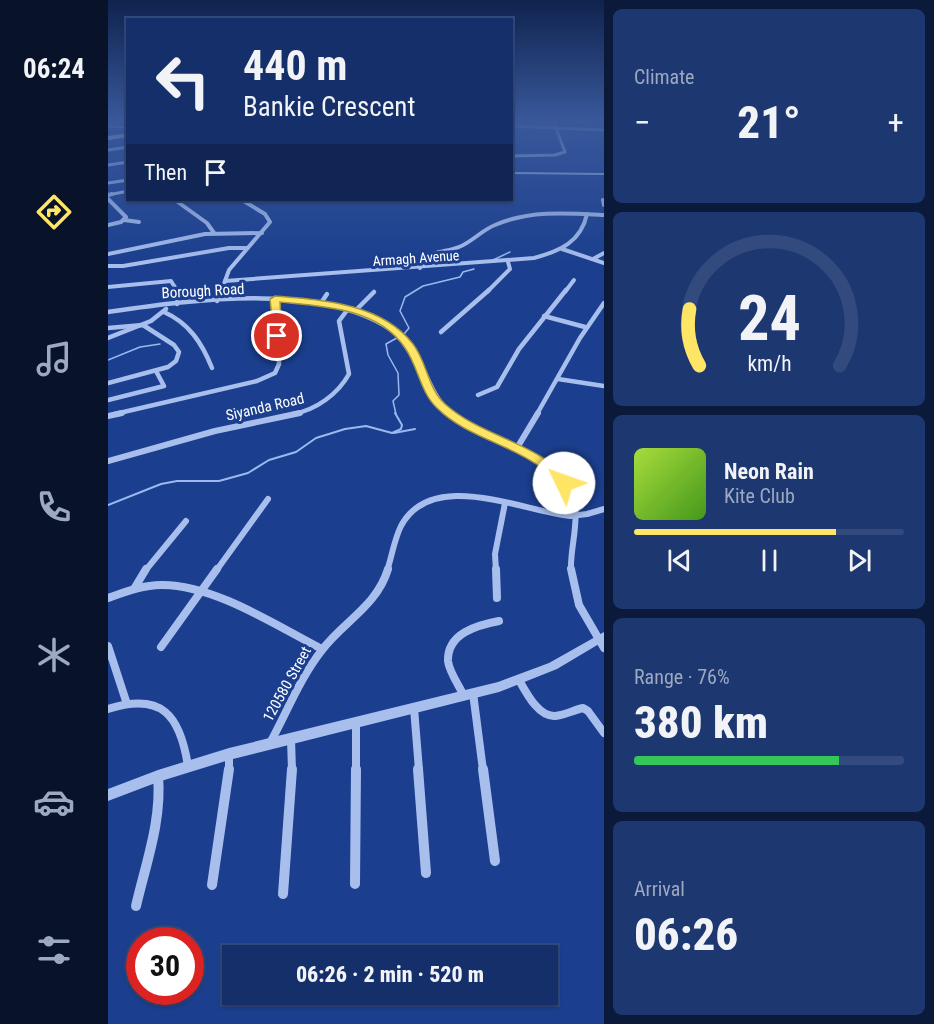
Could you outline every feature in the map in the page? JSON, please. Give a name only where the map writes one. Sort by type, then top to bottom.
[{"type":"street","points":[[513,173],[604,173]]},
{"type":"street","points":[[108,183],[126,180]]},
{"type":"street","points":[[124,220],[126,215],[108,197],[126,192]]},
{"type":"street","points":[[176,201],[207,223],[214,233]]},
{"type":"street","points":[[217,301],[230,270],[247,248],[269,226],[270,219],[243,201]]},
{"type":"street","points":[[420,268],[425,256],[460,247],[501,222],[550,213],[604,215]]},
{"type":"street","name":"Armagh Avenue","points":[[225,280],[508,262],[543,256],[561,249],[580,234],[586,214]]},
{"type":"street","points":[[108,225],[124,220],[139,222]]},
{"type":"street","points":[[108,254],[214,233],[262,232]]},
{"type":"street","points":[[108,266],[123,266],[229,248],[247,248]]},
{"type":"street","points":[[561,249],[604,262]]},
{"type":"street","points":[[593,259],[604,253]]},
{"type":"street","points":[[441,332],[502,279],[510,269],[508,262]]},
{"type":"street","points":[[108,287],[171,280],[178,289],[174,304],[164,312],[143,325],[108,338]]},
{"type":"street","points":[[478,395],[497,387],[519,349],[574,280]]},
{"type":"street","points":[[352,310],[374,292]]},
{"type":"street","points":[[321,303],[327,294]]},
{"type":"street","points":[[108,416],[257,381],[275,373],[279,364],[275,299]]},
{"type":"street","name":"Borough Road","points":[[108,312],[174,304],[275,299],[321,303],[352,310],[384,324],[407,343],[416,357],[431,393],[440,405],[462,422],[517,448],[548,466],[564,483],[574,499],[572,584],[579,605],[602,641]]},
{"type":"street","points":[[517,448],[558,379],[585,327],[604,303]]},
{"type":"street","name":"Siyanda Road","points":[[108,461],[215,431],[297,414],[320,404],[342,385],[349,374],[339,321],[352,310]]},
{"type":"street","points":[[164,312],[186,324],[204,346],[212,368]]},
{"type":"street","points":[[544,316],[585,327]]},
{"type":"street","points":[[108,328],[143,325],[174,345],[179,352],[172,364],[156,371],[108,383]]},
{"type":"street","points":[[108,400],[164,386],[156,371]]},
{"type":"street","points":[[558,379],[604,386]]},
{"type":"street","name":"120580 Street","points":[[270,744],[322,649],[375,595],[386,573],[400,528],[415,509],[432,501],[473,496],[575,516]]},
{"type":"street","points":[[161,647],[268,499]]},
{"type":"street","points":[[497,598],[495,554],[505,503]]},
{"type":"street","points":[[575,516],[604,509]]},
{"type":"street","points":[[134,589],[142,573],[186,521]]},
{"type":"street","points":[[108,598],[134,589],[166,585],[201,591],[322,649]]},
{"type":"street","points":[[495,861],[468,695],[448,662],[453,643],[467,630],[477,625],[494,624],[500,621]]},
{"type":"street","points":[[108,795],[158,776],[229,754],[468,695],[519,680],[554,666],[602,641]]},
{"type":"street","points":[[108,645],[126,701]]},
{"type":"street","points":[[519,680],[532,701],[547,714],[554,717],[582,708],[588,711],[604,733]]},
{"type":"street","points":[[108,709],[126,701],[153,705],[168,713],[183,736],[188,766]]},
{"type":"street","points":[[414,708],[426,873]]},
{"type":"street","points":[[355,884],[356,722]]},
{"type":"street","points":[[284,894],[292,778],[291,738]]},
{"type":"street","points":[[212,885],[229,768],[229,754]]},
{"type":"street","points":[[136,906],[157,810],[160,785],[158,776]]},
{"type":"waterway","points":[[493,260],[510,252]]},
{"type":"waterway","points":[[396,414],[393,401],[399,395],[398,373],[388,355],[386,344],[404,334],[409,328],[400,311],[405,297],[423,286],[460,277],[463,272],[474,269]]},
{"type":"waterway","points":[[108,360],[140,347],[160,344]]},
{"type":"waterway","points":[[108,505],[161,484],[177,481],[219,481],[248,473],[269,460],[296,452],[316,438],[345,429],[366,426],[392,433],[401,429],[402,425],[395,413]]},
{"type":"waterway","points":[[394,433],[415,429]]},
{"type":"route","points":[[277,336],[275,299],[327,304],[355,310],[375,319],[403,338],[416,357],[431,393],[440,405],[462,422],[517,448],[548,466],[564,483]]}]
